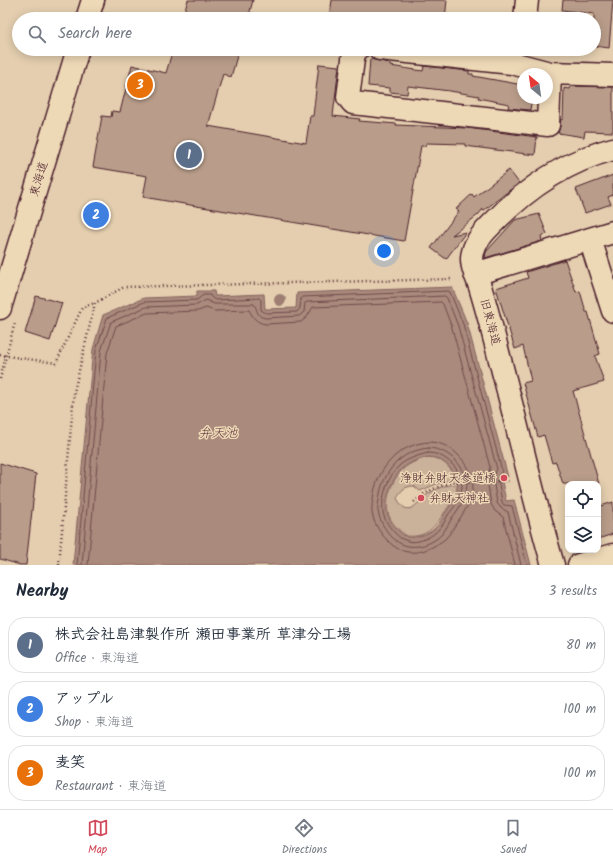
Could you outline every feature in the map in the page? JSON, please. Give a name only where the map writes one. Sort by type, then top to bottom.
[{"type":"main road","points":[[89,12],[93,0]]},
{"type":"main road","points":[[526,12],[528,0]]},
{"type":"main road","name":"東海道","points":[[0,308],[76,56]]},
{"type":"main road","points":[[353,56],[348,97],[353,103],[548,125],[549,104]]},
{"type":"main road","points":[[502,56],[519,57],[542,68]]},
{"type":"main road","points":[[553,72],[613,75]]},
{"type":"main road","name":"旧東海道","points":[[553,565],[529,481],[500,359],[475,274],[472,255],[481,236],[520,198],[538,184],[566,168],[602,152],[613,149]]},
{"type":"main road","points":[[475,274],[613,232]]},
{"type":"main road","points":[[590,239],[613,311]]},
{"type":"main road","points":[[579,565],[613,555]]},
{"type":"path","points":[[0,355],[56,363],[82,308],[124,287],[453,279]]},
{"type":"path","points":[[59,565],[74,392],[94,303]]},
{"type":"path","points":[[414,502],[433,489],[451,482],[503,481]]},
{"type":"shaded area","name":"弁財天神社","points":[[429,457],[442,461],[451,470],[456,478],[420,491],[414,486],[405,488],[401,491],[397,498],[401,505],[409,509],[428,494],[438,488],[446,486],[457,485],[456,493],[441,518],[433,527],[420,535],[407,536],[395,526],[389,516],[387,507],[389,495],[393,483],[403,469],[415,462]]},
{"type":"water","name":"弁天池","points":[[452,287],[467,323],[508,477],[501,477],[506,501],[514,500],[531,565],[73,565],[93,349],[103,315],[144,298],[197,296],[197,291],[214,291],[215,296],[264,294],[265,309],[296,308],[297,293]],"holes":[[[422,458],[435,458],[447,464],[455,475],[458,487],[457,494],[438,525],[422,536],[407,537],[400,533],[390,520],[387,513],[386,502],[392,483],[399,472],[412,462]]]},
{"type":"building","points":[[188,0],[253,0],[250,12],[184,12]]},
{"type":"building","points":[[332,0],[447,0],[446,12],[330,12]]},
{"type":"building","points":[[563,0],[613,0],[609,48],[601,47],[601,12],[562,10]]},
{"type":"building","points":[[171,56],[237,56],[231,77],[223,74],[208,126],[306,143],[310,116],[313,116],[319,64],[339,66],[333,116],[360,119],[359,121],[397,124],[396,125],[467,128],[537,137],[535,155],[465,146],[465,144],[426,143],[426,146],[421,146],[404,241],[143,197],[147,176],[93,167],[102,116],[111,117],[112,111],[120,112],[132,65],[166,73]]},
{"type":"building","points":[[370,59],[390,63],[390,66],[423,71],[424,66],[469,71],[469,74],[473,74],[473,76],[517,84],[517,104],[531,104],[530,110],[508,108],[509,104],[478,98],[479,96],[450,91],[408,86],[407,94],[390,92],[390,88],[368,86]]},
{"type":"building","points":[[571,86],[613,87],[613,132],[585,131],[584,137],[558,133],[561,119],[563,119],[564,88],[570,89]]},
{"type":"building","points":[[509,170],[519,183],[483,211],[483,209],[478,215],[452,235],[466,232],[446,259],[431,248],[459,211],[456,209],[472,194],[474,197]]},
{"type":"building","points":[[613,175],[613,195],[608,197],[611,204],[585,213],[576,189]]},
{"type":"building","points":[[539,214],[547,234],[541,236],[542,241],[485,258],[486,252],[515,220]]},
{"type":"building","points":[[565,260],[576,292],[580,291],[586,312],[588,312],[600,354],[595,356],[604,382],[573,391],[598,481],[565,481],[565,484],[563,484],[556,462],[552,463],[544,435],[538,437],[523,383],[531,381],[523,346],[515,349],[496,288],[528,278],[526,272]]},
{"type":"building","points":[[36,296],[62,303],[50,341],[25,333]]},
{"type":"building","points":[[0,463],[36,474],[26,565],[20,565],[0,559]]},
{"type":"building","points":[[613,502],[613,534],[601,538],[601,517],[601,506]]},
{"type":"place","name":"麦笑","points":[[140,85]]},
{"type":"place","name":"株式会社島津製作所 瀬田事業所 草津分工場","points":[[189,155]]},
{"type":"place","name":"アップル","points":[[96,215]]},
{"type":"place","name":"浄財弁財天参道橋","points":[[504,478]]},
{"type":"place","name":"弁財天神社","points":[[421,498]]}]
